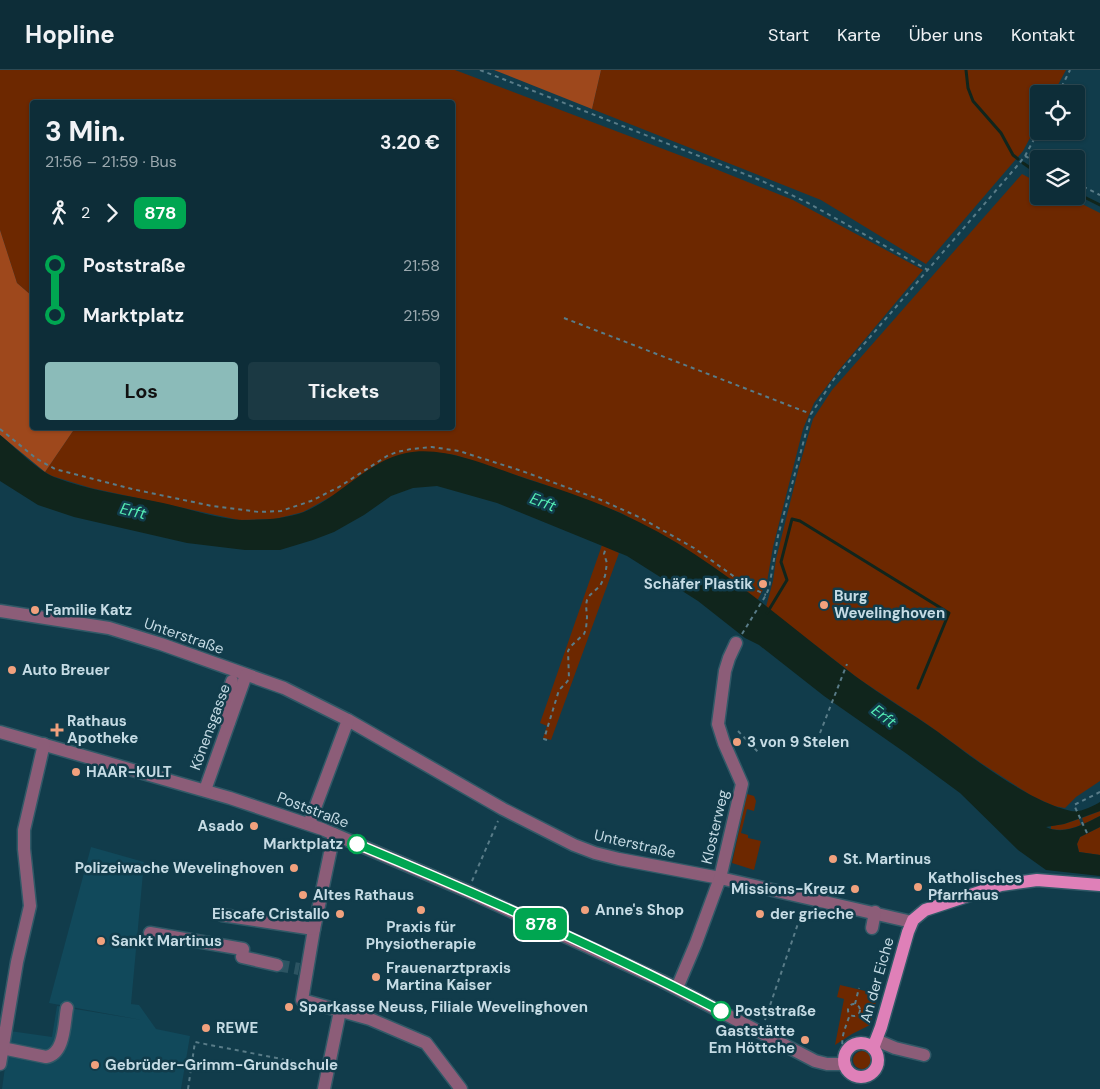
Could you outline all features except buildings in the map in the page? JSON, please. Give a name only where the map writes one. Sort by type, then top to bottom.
[{"type":"main road","points":[[912,922],[920,914],[931,908],[1010,882],[1037,880],[1100,886]]},
{"type":"main road","name":"An der Eiche","points":[[874,1044],[912,922]]},
{"type":"main road","points":[[857,1044],[874,1044],[877,1058],[876,1068],[860,1083],[850,1073],[845,1059],[849,1048],[857,1044]]},
{"type":"street","name":"Unterstraße","points":[[0,611],[109,628],[161,644],[292,692],[348,720],[503,809],[574,845],[595,853],[619,860],[720,878],[912,922]]},
{"type":"street","name":"Klosterweg","points":[[677,988],[720,878],[742,784],[718,724],[725,671],[736,643]]},
{"type":"street","name":"Könensgasse","points":[[205,790],[246,675]]},
{"type":"street","points":[[229,722],[220,719],[232,681]]},
{"type":"street","points":[[309,824],[348,720]]},
{"type":"street","name":"Poststraße","points":[[0,732],[205,790],[309,824],[468,891],[677,988],[815,1061],[832,1065],[845,1059]]},
{"type":"street","points":[[0,1064],[17,962],[30,906],[24,830],[44,744]]},
{"type":"street","points":[[334,834],[314,929],[303,970],[302,1000],[370,1019],[426,1043],[461,1089]]},
{"type":"street","points":[[872,928],[875,912]]},
{"type":"street","points":[[222,914],[314,929]]},
{"type":"street","points":[[150,933],[243,949],[242,957],[277,965]]},
{"type":"street","points":[[2,1048],[46,1057],[53,1055],[60,1047],[67,1008]]},
{"type":"street","points":[[324,1089],[340,1011]]},
{"type":"street","points":[[874,1044],[924,1055]]},
{"type":"path","points":[[480,70],[768,184],[808,203],[928,270]]},
{"type":"path","points":[[1062,85],[1070,70]]},
{"type":"path","points":[[736,643],[766,595],[778,536],[811,414],[834,379],[977,214],[1025,156],[1034,140]]},
{"type":"path","points":[[1025,156],[1030,158]]},
{"type":"path","points":[[1085,187],[1100,195]]},
{"type":"path","points":[[564,318],[811,414]]},
{"type":"path","points":[[0,429],[37,459],[55,470],[212,506],[260,512],[281,510],[311,501],[385,457],[397,452],[421,447],[438,447],[454,450],[522,471],[601,500],[641,518],[700,552],[746,585],[766,595]]},
{"type":"path","points":[[547,740],[544,739],[559,690],[569,679],[568,651],[584,634],[586,629],[587,600],[600,586],[605,576],[607,563],[604,554],[606,547]]},
{"type":"path","points":[[820,733],[847,664]]},
{"type":"path","points":[[738,731],[759,753]]},
{"type":"path","points":[[1087,833],[1074,805],[1100,792]]},
{"type":"path","points":[[468,891],[503,809]]},
{"type":"path","points":[[760,1032],[806,897]]},
{"type":"path","points":[[855,1004],[859,988]]},
{"type":"path","points":[[845,1059],[841,1042],[850,1014],[848,1008],[851,1004],[855,1004]]},
{"type":"path","points":[[850,1014],[854,1016],[858,1013],[859,1006],[855,1004]]},
{"type":"path","points":[[188,1089],[196,1042],[292,1061]]},
{"type":"shaded area","points":[[0,70],[455,70],[793,200],[923,270],[839,370],[814,403],[803,429],[773,547],[767,582],[757,601],[723,574],[679,544],[621,513],[543,484],[455,455],[431,452],[386,460],[334,495],[303,512],[275,519],[239,520],[91,488],[45,472],[74,430],[455,430],[455,100],[30,100],[30,294],[17,283],[0,230]]},
{"type":"shaded area","points":[[494,70],[601,70],[592,109]]},
{"type":"shaded area","points":[[601,70],[1066,70],[1058,85],[1030,85],[1030,138],[1023,151],[926,264],[821,200],[592,109]]},
{"type":"shaded area","points":[[1022,174],[1030,178],[1030,205],[1084,205],[1100,213],[1100,781],[1076,797],[1065,808],[1054,806],[1032,796],[981,763],[859,679],[766,607],[799,467],[813,419],[832,390]]},
{"type":"shaded area","points":[[0,230],[17,283],[30,294],[30,430],[74,430],[45,472],[0,435]]},
{"type":"shaded area","points":[[602,545],[619,553],[551,740],[543,738],[547,726],[540,723]]},
{"type":"shaded area","points":[[747,794],[754,796],[756,801],[754,811],[747,809],[741,833],[748,835],[748,838],[761,841],[754,870],[732,863]]},
{"type":"shaded area","points":[[1100,811],[1100,816],[1084,824],[1082,818]]},
{"type":"shaded area","points":[[1079,819],[1081,825],[1070,829],[1051,829],[1051,826]]},
{"type":"shaded area","points":[[1100,827],[1100,855],[1079,852],[1077,844],[1080,837]]},
{"type":"shaded area","points":[[91,847],[144,862],[131,1004],[139,1005],[156,1029],[190,1036],[181,1089],[2,1089],[10,1031],[52,1037],[57,1006],[142,1020],[49,1003]]},
{"type":"shaded area","points":[[840,985],[878,994],[870,1025],[835,1045],[844,999],[837,997]]},
{"type":"shaded area","points":[[862,1051],[868,1054],[871,1060],[868,1066],[862,1069],[856,1066],[853,1060],[856,1054]]},
{"type":"water","name":"Erft","points":[[0,435],[47,474],[67,482],[233,519],[274,519],[304,512],[330,498],[379,463],[406,453],[421,451],[467,458],[597,503],[652,529],[713,567],[855,676],[1020,789],[1054,806],[1071,811],[1082,810],[1100,802],[1100,811],[1064,824],[1046,827],[1067,830],[1100,816],[1100,827],[1080,837],[1077,844],[1079,852],[1100,855],[1100,876],[1046,870],[1018,850],[960,793],[824,696],[759,645],[745,638],[698,601],[627,556],[497,503],[437,486],[413,488],[391,496],[364,515],[334,532],[280,550],[245,550],[187,543],[74,517],[38,505],[0,481]]},
{"type":"waterway","points":[[966,70],[968,88],[973,101],[1001,133],[1013,155],[1018,159]]},
{"type":"waterway","points":[[1023,163],[1030,168]]},
{"type":"waterway","points":[[1085,198],[1100,205]]},
{"type":"waterway","points":[[767,613],[787,580],[781,562],[792,519],[800,521],[949,613],[918,688]]},
{"type":"tunnel","points":[[277,965],[299,969]]},
{"type":"bus line","name":"878","points":[[357,844],[566,935],[721,1011]]},
{"type":"place","name":"Schäfer Plastik","points":[[763,584]]},
{"type":"place","name":"Burg Wevelinghoven","points":[[824,605]]},
{"type":"place","name":"Familie Katz","points":[[35,610]]},
{"type":"place","name":"Auto Breuer","points":[[12,670]]},
{"type":"place","name":"Rathaus Apotheke","points":[[57,730]]},
{"type":"place","name":"3 von 9 Stelen","points":[[737,742]]},
{"type":"place","name":"HAAR-KULT","points":[[76,772]]},
{"type":"place","name":"Asado","points":[[254,826]]},
{"type":"place","name":"Marktplatz","points":[[357,844]]},
{"type":"place","name":"St. Martinus","points":[[833,859]]},
{"type":"place","name":"Polizeiwache Wevelinghoven","points":[[294,868]]},
{"type":"place","name":"Katholisches Pfarrhaus","points":[[918,887]]},
{"type":"place","name":"Missions-Kreuz","points":[[855,889]]},
{"type":"place","name":"Altes Rathaus","points":[[303,895]]},
{"type":"place","name":"Praxis für Physiotherapie","points":[[421,910]]},
{"type":"place","name":"Anne's Shop","points":[[585,910]]},
{"type":"place","name":"Eiscafe Cristallo","points":[[340,914]]},
{"type":"place","name":"der grieche","points":[[760,914]]},
{"type":"place","name":"Sankt Martinus","points":[[101,941]]},
{"type":"place","name":"Frauenarztpraxis Martina Kaiser","points":[[376,977]]},
{"type":"place","name":"Sparkasse Neuss, Filiale Wevelinghoven","points":[[289,1007]]},
{"type":"place","name":"Poststraße","points":[[721,1011]]},
{"type":"place","name":"REWE","points":[[206,1028]]},
{"type":"place","name":"Gaststätte Em Höttche","points":[[805,1040]]},
{"type":"place","name":"Gebrüder-Grimm-Grundschule","points":[[95,1065]]}]
